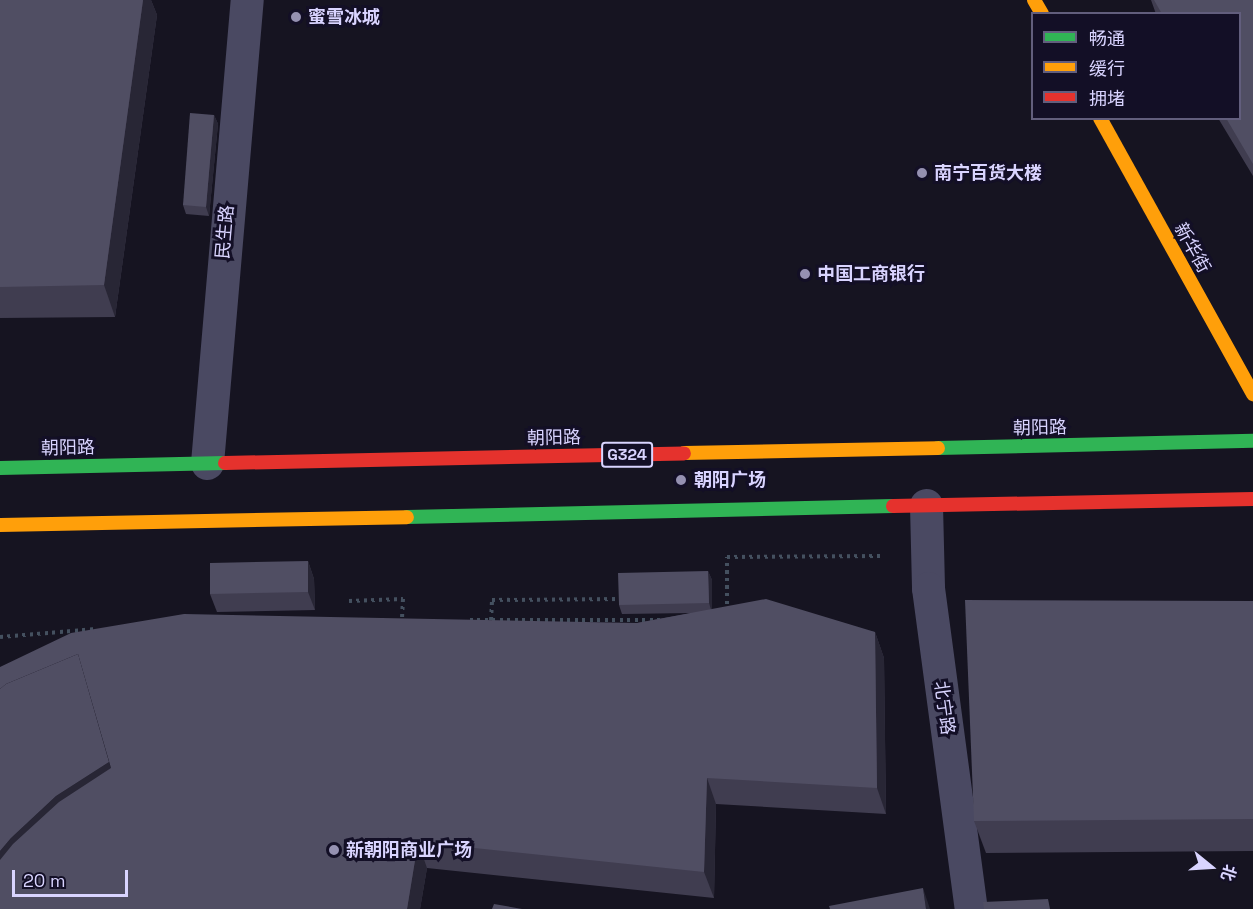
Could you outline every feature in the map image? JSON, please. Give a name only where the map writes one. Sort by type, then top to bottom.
[{"type":"main road","name":"新华街","points":[[1101,120],[1253,394]]},
{"type":"main road","name":"朝阳路","points":[[0,468],[1253,441]]},
{"type":"main road","points":[[0,525],[1253,499]]},
{"type":"street","name":"民生路","points":[[207,464],[239,57],[247,0]]},
{"type":"street","name":"北宁路","points":[[926,506],[928,588],[971,909]]},
{"type":"path","points":[[728,620],[727,557],[882,556]]},
{"type":"path","points":[[349,601],[403,599],[402,621]]},
{"type":"path","points":[[491,620],[492,600],[621,599]]},
{"type":"path","points":[[458,620],[668,620]]},
{"type":"path","points":[[391,622],[413,621]]},
{"type":"path","points":[[0,637],[99,629]]},
{"type":"building","points":[[0,0],[143,0],[104,285],[0,287]]},
{"type":"building","points":[[1154,0],[1253,0],[1253,164],[1227,120],[1241,120],[1241,12],[1161,12]]},
{"type":"building","points":[[190,113],[214,115],[206,207],[183,205]]},
{"type":"building","points":[[308,561],[308,592],[210,594],[210,563]]},
{"type":"building","points":[[708,571],[709,603],[619,605],[618,573]]},
{"type":"building","points":[[766,599],[875,632],[877,788],[707,778],[704,872],[418,842],[407,909],[0,909],[0,860],[13,844],[59,802],[111,768],[78,654],[6,684],[0,689],[0,667],[71,633],[184,614],[637,623]]},
{"type":"building","points":[[965,600],[1253,601],[1253,819],[974,821]]},
{"type":"building","points":[[78,654],[109,762],[56,796],[0,851],[0,689],[6,684]]},
{"type":"building","points":[[923,888],[926,909],[830,909],[829,906]]},
{"type":"building","points":[[1048,899],[1050,909],[984,909],[983,902]]},
{"type":"building","points":[[494,904],[522,909],[492,909]]},
{"type":"traffic: fast","points":[[938,448],[1253,441]]},
{"type":"traffic: fast","points":[[0,468],[225,463]]},
{"type":"traffic: fast","points":[[407,517],[893,506]]},
{"type":"traffic: slow","points":[[1034,0],[1041,12]]},
{"type":"traffic: slow","points":[[1101,120],[1253,394]]},
{"type":"traffic: slow","points":[[684,453],[938,448]]},
{"type":"traffic: slow","points":[[0,525],[407,517]]},
{"type":"traffic: jam","points":[[225,463],[684,453]]},
{"type":"traffic: jam","points":[[893,506],[1253,499]]},
{"type":"place","name":"蜜雪冰城","points":[[296,17]]},
{"type":"place","name":"南宁百货大楼","points":[[922,173]]},
{"type":"place","name":"中国工商银行","points":[[805,274]]},
{"type":"place","name":"朝阳广场","points":[[681,480]]},
{"type":"place","name":"新朝阳商业广场","points":[[334,850]]}]
